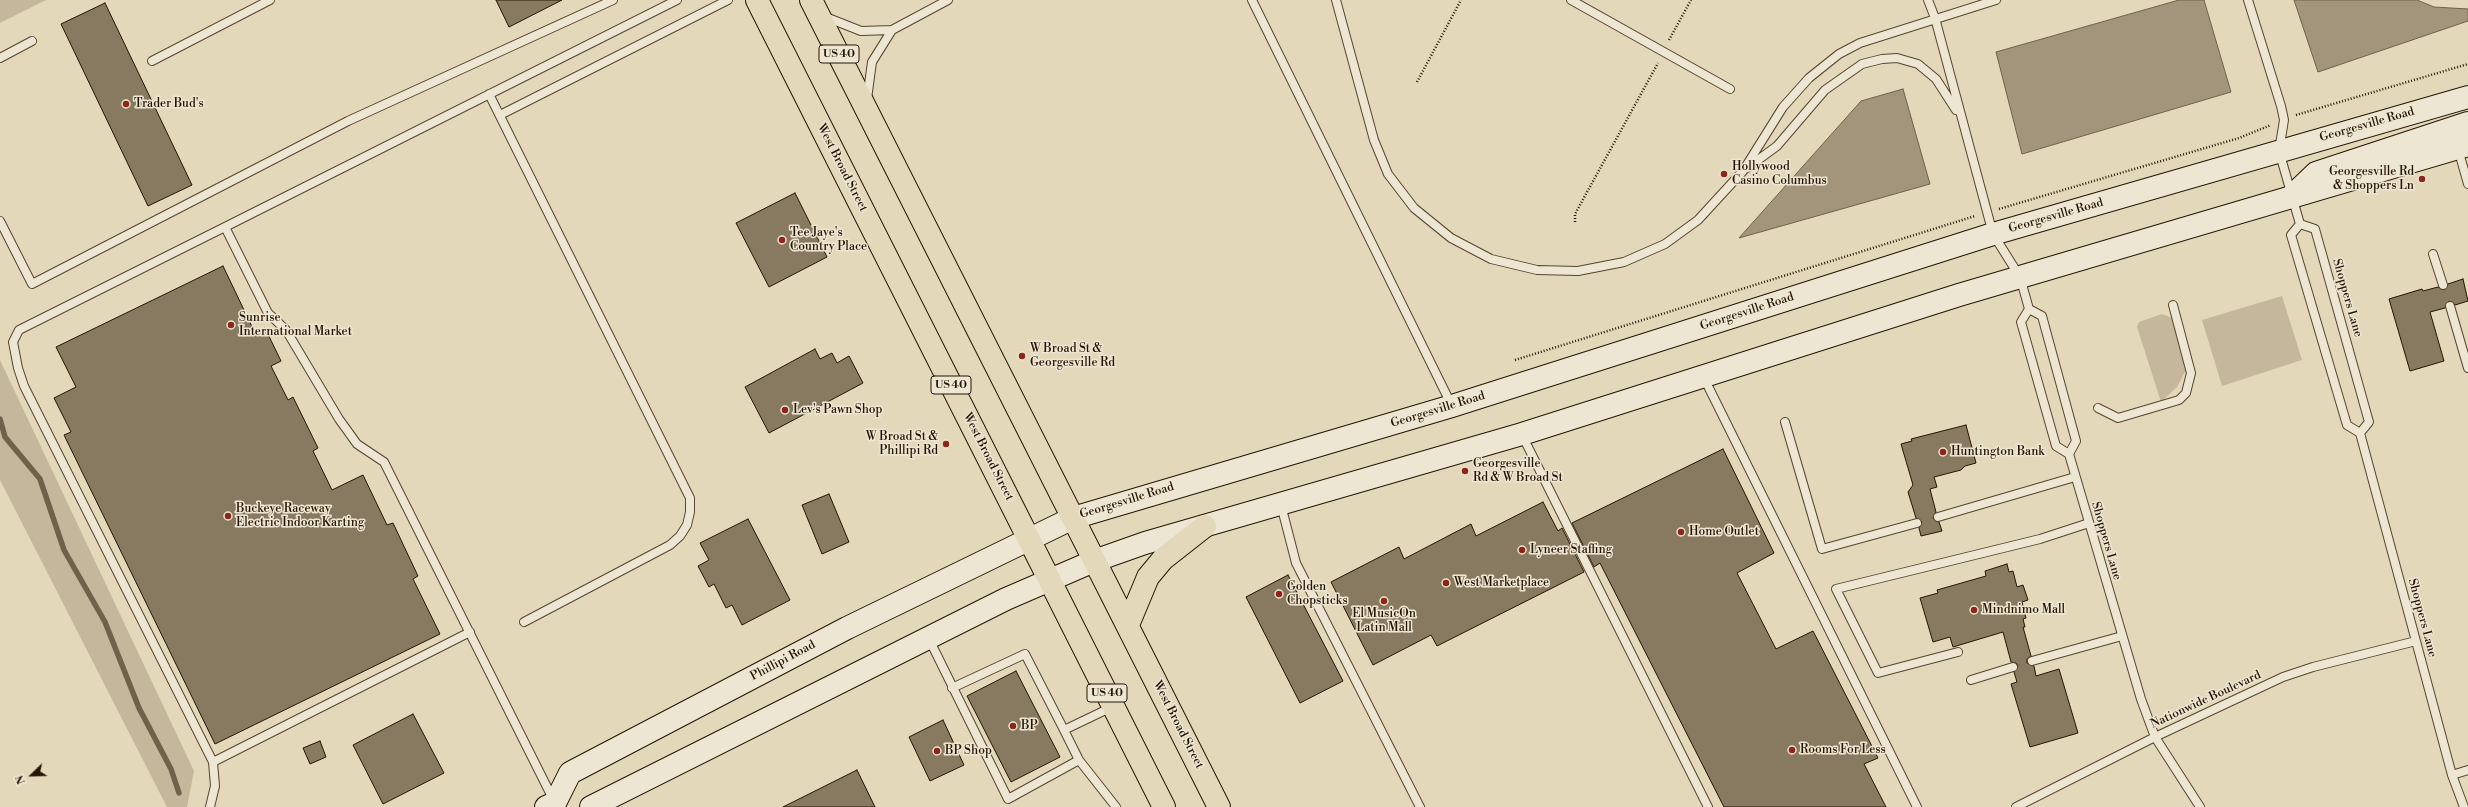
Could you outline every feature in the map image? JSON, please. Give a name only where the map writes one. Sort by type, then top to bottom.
[{"type":"main road","name":"West Broad Street","points":[[757,0],[1114,706],[1162,806]]},
{"type":"main road","name":"West Broad Street","points":[[815,7],[1219,807]]},
{"type":"main road","name":"Georgesville Road","points":[[1029,538],[1072,518],[1452,406],[1993,234],[2468,97]]},
{"type":"main road","points":[[2292,196],[2316,173],[2468,123]]},
{"type":"main road","points":[[591,807],[929,638],[1049,580],[1094,561],[1145,543],[1281,505],[1522,434],[2020,277],[2463,147]]},
{"type":"main road","points":[[1128,625],[1148,577],[1163,559],[1205,526]]},
{"type":"main road","name":"Phillipi Road","points":[[553,806],[570,773],[804,649],[1029,538]]},
{"type":"main road","points":[[553,806],[582,807]]},
{"type":"lane","points":[[152,61],[270,0]]},
{"type":"lane","points":[[0,221],[32,284],[348,121],[613,0]]},
{"type":"lane","points":[[210,807],[215,786],[213,762],[24,386],[16,362],[13,342],[19,330],[677,0]]},
{"type":"lane","points":[[500,115],[728,0]]},
{"type":"lane","points":[[815,7],[862,31],[892,30],[948,0]]},
{"type":"lane","points":[[1252,0],[1452,406]]},
{"type":"lane","points":[[1336,0],[1361,100],[1374,140],[1388,174],[1414,208],[1433,225],[1469,249],[1491,259],[1537,270],[1578,272],[1624,262],[1665,244],[1698,220],[1743,171],[1783,107],[1809,78],[1840,54],[1860,43],[1935,18],[1996,0]]},
{"type":"lane","points":[[1571,0],[1730,89]]},
{"type":"lane","points":[[1928,0],[1935,18],[1993,234],[2020,277],[2029,309],[2042,316],[2076,441],[2069,454],[2056,446],[2021,322],[2029,309]]},
{"type":"lane","points":[[2248,0],[2284,120],[2279,151],[2300,224],[2291,235],[2347,425],[2360,434]]},
{"type":"lane","points":[[866,108],[872,62],[892,30]]},
{"type":"lane","points":[[0,58],[32,42]]},
{"type":"lane","points":[[1743,171],[1777,146],[1825,90],[1862,64],[1882,59],[1898,58],[1918,64],[1936,79],[1950,97],[1964,125]]},
{"type":"lane","points":[[489,94],[690,498],[690,512],[687,525],[680,536],[670,545],[524,622]]},
{"type":"lane","points":[[2463,147],[2468,184]]},
{"type":"lane","name":"Shoppers Lane","points":[[2300,224],[2315,229],[2317,236],[2369,422],[2360,434],[2452,775],[2464,807]]},
{"type":"lane","points":[[225,227],[268,313],[286,330],[339,419],[357,444],[384,462],[470,632],[553,806]]},
{"type":"lane","points":[[2433,254],[2443,285]]},
{"type":"lane","points":[[2098,408],[2118,418],[2179,400],[2186,393],[2191,373],[2173,305]]},
{"type":"lane","points":[[2450,306],[2468,368]]},
{"type":"lane","points":[[1704,377],[1917,807]]},
{"type":"lane","points":[[1785,422],[1822,549],[1918,523]]},
{"type":"lane","points":[[1522,434],[1708,807]]},
{"type":"lane","name":"Shoppers Lane","points":[[2069,454],[2122,636],[2155,737],[2200,807]]},
{"type":"lane","points":[[1938,518],[2075,477]]},
{"type":"lane","points":[[1281,505],[1296,563],[1420,807]]},
{"type":"lane","points":[[1958,652],[1878,673],[1836,589],[2040,539],[2089,523]]},
{"type":"lane","points":[[213,762],[470,632]]},
{"type":"lane","points":[[2032,661],[2122,636]]},
{"type":"lane","points":[[929,638],[952,688],[1008,799],[1079,760]]},
{"type":"lane","name":"Nationwide Boulevard","points":[[2016,807],[2155,737],[2283,677],[2313,667],[2416,641]]},
{"type":"lane","points":[[952,688],[1025,654],[1079,760],[1116,807]]},
{"type":"lane","points":[[1971,680],[2013,667]]},
{"type":"lane","points":[[1064,730],[1114,706]]},
{"type":"lane","points":[[2452,775],[2468,770]]},
{"type":"path","points":[[1417,82],[1461,0]]},
{"type":"path","points":[[1667,44],[1691,0]]},
{"type":"path","points":[[1575,222],[1575,214],[1660,60]]},
{"type":"shaded area","points":[[0,0],[46,0],[0,23]]},
{"type":"shaded area","points":[[2179,0],[2204,0],[2231,92],[2022,154],[1996,52]]},
{"type":"shaded area","points":[[2294,0],[2417,0],[2434,7],[2468,9],[2468,21],[2318,72]]},
{"type":"shaded area","points":[[1903,89],[1930,184],[1739,238],[1861,101]]},
{"type":"shaded area","points":[[2282,296],[2302,360],[2222,386],[2202,320]]},
{"type":"shaded area","points":[[2162,314],[2172,318],[2182,348],[2186,370],[2177,387],[2161,402],[2137,327],[2139,322]]},
{"type":"shaded area","points":[[0,360],[194,771],[187,807],[167,807],[0,480]]},
{"type":"building","points":[[496,0],[562,0],[509,27]]},
{"type":"building","name":"Trader Bud's","points":[[105,3],[192,185],[148,206],[61,24]]},
{"type":"building","name":"Tee Jaye's Country Place","points":[[795,193],[827,257],[769,287],[736,223]]},
{"type":"building","points":[[223,266],[255,333],[265,328],[281,361],[271,366],[288,400],[293,397],[318,448],[313,451],[332,490],[363,475],[387,525],[393,523],[418,576],[413,579],[440,634],[215,744],[64,435],[71,432],[54,398],[76,387],[56,347]]},
{"type":"building","points":[[2463,279],[2468,301],[2455,305],[2449,301],[2445,308],[2430,312],[2444,361],[2410,371],[2389,299],[2422,289],[2423,291],[2438,287],[2444,290],[2448,284]]},
{"type":"building","name":"Lev's Pawn Shop","points":[[815,349],[820,359],[832,353],[837,363],[849,356],[863,383],[769,433],[745,387]]},
{"type":"building","points":[[1966,425],[1976,463],[1965,466],[1961,470],[1934,477],[1937,487],[1930,489],[1936,512],[1933,518],[1939,522],[1942,531],[1921,536],[1919,528],[1922,522],[1916,518],[1908,492],[1913,485],[1901,444],[1912,441],[1911,439]]},
{"type":"building","points":[[1723,449],[1774,553],[1737,573],[1776,649],[1813,631],[1878,758],[1864,764],[1886,807],[1724,807],[1600,563],[1594,567],[1572,523]]},
{"type":"building","points":[[829,494],[849,542],[822,554],[802,505]]},
{"type":"building","points":[[1543,502],[1558,531],[1562,528],[1584,572],[1437,646],[1431,635],[1373,665],[1331,582],[1399,547],[1404,559],[1471,524],[1476,536]]},
{"type":"building","points":[[748,519],[790,600],[742,625],[732,605],[726,608],[714,584],[709,587],[698,566],[709,560],[700,543]]},
{"type":"building","points":[[2007,564],[2009,572],[2013,571],[2017,587],[2023,585],[2028,600],[2022,602],[2026,618],[2023,619],[2025,627],[2023,627],[2031,656],[2027,659],[2027,663],[2034,666],[2036,676],[2059,669],[2078,733],[2030,747],[2011,684],[2017,682],[2014,672],[2018,666],[2016,663],[2011,662],[2003,632],[1953,647],[1950,637],[1933,642],[1920,598],[1938,593],[1937,590],[1986,576],[1985,571]]},
{"type":"building","points":[[1288,575],[1343,681],[1300,703],[1246,597]]},
{"type":"building","points":[[1016,671],[1060,757],[1011,782],[967,696]]},
{"type":"building","points":[[413,714],[444,773],[383,804],[353,745]]},
{"type":"building","name":"BP Shop","points":[[943,720],[964,765],[930,781],[909,737]]},
{"type":"building","points":[[320,741],[326,757],[310,764],[303,748]]},
{"type":"building","points":[[857,770],[875,807],[783,807]]},
{"type":"waterway","points":[[0,419],[5,437],[40,479],[64,550],[105,622],[139,708],[171,769],[179,793]]},
{"type":"place","name":"Trader Bud's","points":[[126,104]]},
{"type":"place","name":"Hollywood Casino Columbus","points":[[1724,174]]},
{"type":"place","name":"Georgesville Rd & Shoppers Ln","points":[[2422,179]]},
{"type":"place","name":"Tee Jaye's Country Place","points":[[782,240]]},
{"type":"place","name":"Sunrise International Market","points":[[231,325]]},
{"type":"place","name":"W Broad St & Georgesville Rd","points":[[1022,356]]},
{"type":"place","name":"Lev's Pawn Shop","points":[[785,410]]},
{"type":"place","name":"W Broad St & Phillipi Rd","points":[[946,444]]},
{"type":"place","name":"Huntington Bank","points":[[1943,452]]},
{"type":"place","name":"Georgesville Rd & W Broad St","points":[[1465,471]]},
{"type":"place","name":"Buckeye Raceway Electric Indoor Karting","points":[[228,516]]},
{"type":"place","name":"Home Outlet","points":[[1681,532]]},
{"type":"place","name":"Lyneer Staffing","points":[[1522,550]]},
{"type":"place","name":"West Marketplace","points":[[1446,583]]},
{"type":"place","name":"Golden Chopsticks","points":[[1279,594]]},
{"type":"place","name":"El MusicOn Latin Mall","points":[[1384,601]]},
{"type":"place","name":"Mindnimo Mall","points":[[1974,610]]},
{"type":"place","name":"BP","points":[[1013,726]]},
{"type":"place","name":"Rooms For Less","points":[[1792,750]]},
{"type":"place","name":"BP Shop","points":[[937,751]]}]
